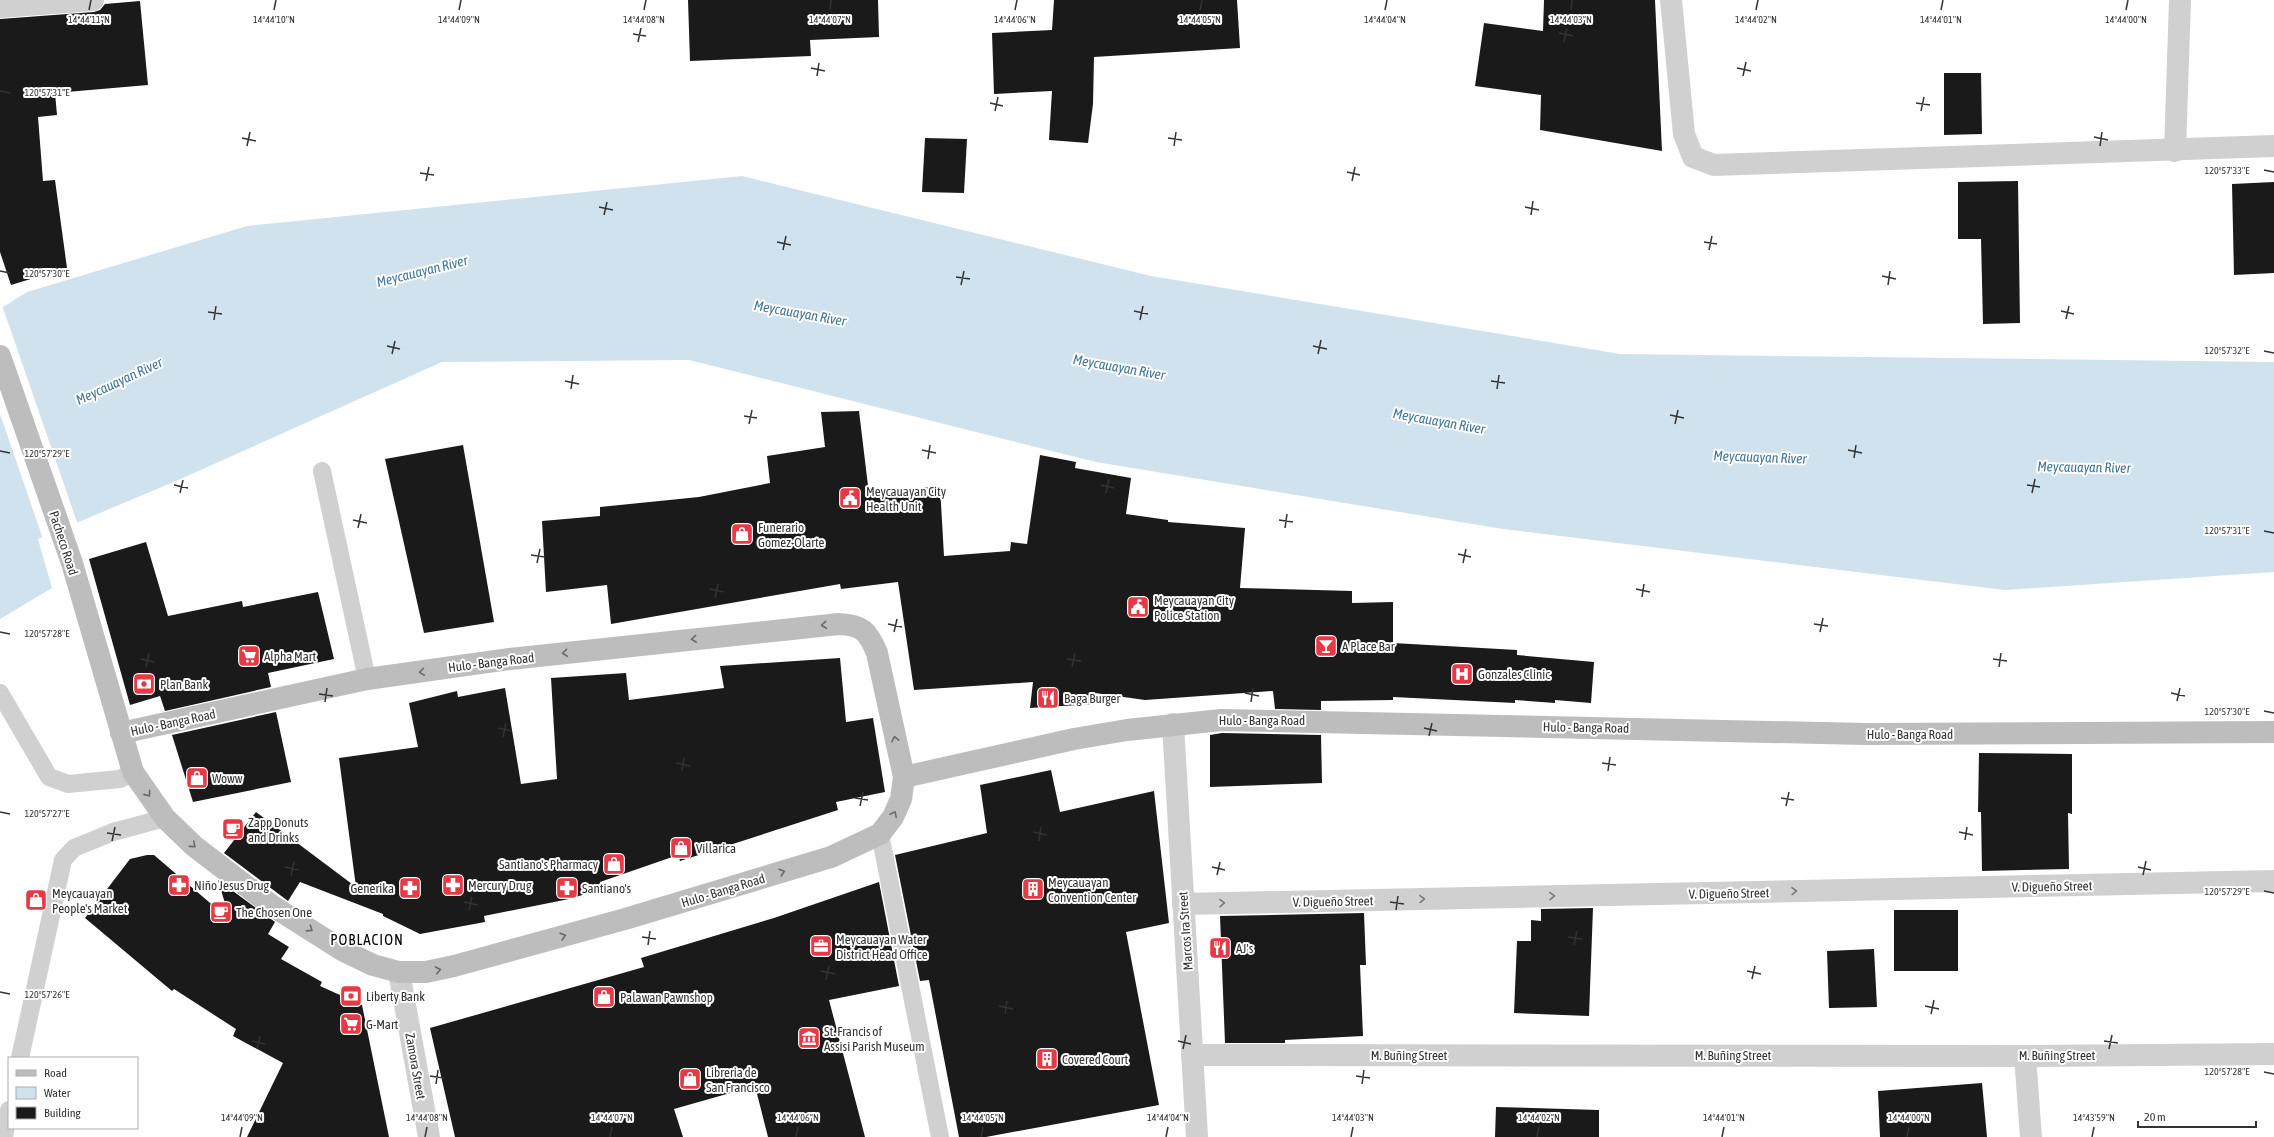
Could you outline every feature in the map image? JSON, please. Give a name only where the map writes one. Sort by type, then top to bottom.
[{"type":"main road","name":"Pacheco Road","points":[[0,356],[72,563],[121,733]]},
{"type":"main road","name":"Hulo - Banga Road","points":[[839,624],[852,624],[862,628],[871,639],[876,653],[904,777],[901,799],[893,817],[880,834],[831,857],[625,919],[454,966],[426,972],[399,972],[373,965],[342,950],[271,905],[194,846],[165,818],[133,772],[121,733],[366,679],[510,659],[839,624]]},
{"type":"main road","name":"Hulo - Banga Road","points":[[904,777],[1074,739],[1173,724],[1221,720],[1280,719],[1866,734],[2274,732]]},
{"type":"street","points":[[0,7],[93,0]]},
{"type":"street","points":[[1671,0],[1684,134],[1693,156],[1714,165],[2175,151],[2274,146]]},
{"type":"street","points":[[2175,151],[2180,0]]},
{"type":"street","name":"Marcos Ira Street","points":[[1173,724],[1197,1137]]},
{"type":"street","name":"V. Digueño Street","points":[[1183,904],[2274,881]]},
{"type":"street","name":"Zamora Street","points":[[399,972],[429,1137]]},
{"type":"street","name":"M. Buñing Street","points":[[1192,1055],[2025,1056],[2274,1054]]},
{"type":"street","points":[[2025,1056],[2031,1137]]},
{"type":"lane","points":[[322,471],[366,679]]},
{"type":"lane","points":[[0,693],[49,777],[68,784],[120,779],[133,772]]},
{"type":"lane","points":[[20,1057],[63,860],[74,848],[114,832],[165,818]]},
{"type":"lane","points":[[880,834],[940,1137]]},
{"type":"lane","points":[[4,1137],[8,1115]]},
{"type":"water","name":"Meycauayan River","points":[[742,176],[1151,276],[1620,354],[2274,362],[2274,572],[2005,590],[1503,529],[1096,462],[689,360],[442,362],[176,481],[38,539],[52,588],[0,619],[0,309],[27,292],[247,226]]},
{"type":"pier","points":[[2,305],[78,525],[43,539],[0,414],[0,307]]},
{"type":"building","points":[[688,0],[878,0],[879,37],[810,40],[811,56],[690,61]]},
{"type":"building","points":[[1054,0],[1237,0],[1240,48],[1094,57],[1093,104],[1088,143],[1049,140],[1052,91],[994,94],[992,33],[1052,30]]},
{"type":"building","points":[[1544,0],[1655,0],[1662,151],[1540,130],[1541,95],[1475,86],[1484,23],[1543,31]]},
{"type":"building","points":[[140,1],[148,85],[55,93],[57,115],[38,117],[43,181],[55,180],[67,268],[11,285],[0,252],[0,19],[94,12],[100,10],[105,4]]},
{"type":"building","points":[[1944,73],[1981,73],[1982,134],[1944,135]]},
{"type":"building","points":[[925,138],[967,139],[964,193],[922,192]]},
{"type":"building","points":[[2018,181],[2020,323],[1983,324],[1981,239],[1958,239],[1958,182]]},
{"type":"building","points":[[2274,182],[2274,273],[2234,275],[2232,184]]},
{"type":"building","points":[[859,411],[869,494],[940,486],[944,556],[1010,551],[1011,542],[1027,544],[1040,455],[1076,462],[1075,468],[1131,478],[1126,514],[1168,520],[1168,522],[1245,528],[1240,588],[1352,591],[1352,603],[1393,602],[1393,643],[1517,650],[1517,655],[1594,662],[1591,703],[1555,700],[1555,703],[1515,700],[1515,703],[1393,697],[1393,700],[1321,701],[1321,710],[1275,709],[1273,691],[1145,700],[1095,693],[1094,704],[1030,708],[1033,682],[914,690],[898,582],[841,589],[840,584],[611,624],[607,585],[546,592],[542,521],[600,516],[600,507],[699,497],[770,483],[767,456],[825,447],[821,412]]},
{"type":"building","points":[[463,445],[494,622],[424,633],[385,459]]},
{"type":"building","points":[[146,542],[168,616],[242,601],[243,607],[318,592],[334,659],[268,673],[271,687],[165,711],[160,696],[130,705],[89,559]]},
{"type":"building","points":[[840,658],[846,722],[873,718],[885,792],[836,802],[838,810],[680,861],[678,855],[600,882],[602,889],[569,899],[484,916],[485,922],[420,934],[383,916],[383,914],[300,882],[288,901],[224,853],[256,812],[356,887],[339,758],[418,747],[409,703],[457,691],[458,697],[505,688],[521,784],[557,779],[551,678],[626,673],[629,700],[724,688],[720,666]]},
{"type":"building","points":[[276,712],[291,782],[193,802],[172,735]]},
{"type":"building","points":[[1222,733],[1321,735],[1322,783],[1210,787],[1210,735]]},
{"type":"building","points":[[1979,753],[2072,754],[2072,814],[2068,813],[2069,869],[1982,871],[1981,812],[1978,812]]},
{"type":"building","points":[[1051,770],[1060,812],[1154,791],[1169,923],[1126,932],[1159,1105],[986,1137],[959,1137],[929,980],[920,981],[895,855],[987,833],[980,785]]},
{"type":"building","points":[[154,855],[230,920],[218,880],[275,922],[268,934],[289,947],[281,959],[322,982],[320,986],[362,1005],[389,1137],[247,1137],[283,1063],[233,1036],[236,1029],[174,989],[172,991],[85,918],[130,859]]},
{"type":"building","points":[[879,882],[899,986],[829,1000],[865,1137],[768,1137],[755,1086],[674,1109],[683,1137],[455,1137],[430,1028],[644,967],[641,958],[774,918]]},
{"type":"building","points":[[1593,908],[1589,1016],[1514,1013],[1517,941],[1531,941],[1531,920],[1541,921],[1541,909]]},
{"type":"building","points":[[1894,910],[1958,910],[1958,971],[1894,971]]},
{"type":"building","points":[[1364,913],[1366,965],[1360,965],[1363,1036],[1285,1040],[1285,1043],[1225,1043],[1220,916]]},
{"type":"building","points":[[1874,949],[1877,1007],[1829,1008],[1827,951]]},
{"type":"building","points":[[1982,1083],[1987,1137],[1880,1137],[1878,1091]]},
{"type":"building","points":[[1496,1107],[1599,1110],[1599,1137],[1495,1137]]},
{"type":"place","name":"Meycauayan City Health Unit","points":[[850,498]]},
{"type":"place","name":"Funerario Gomez-Olarte","points":[[742,534]]},
{"type":"place","name":"Meycauayan City Police Station","points":[[1138,607]]},
{"type":"place","name":"A Place Bar","points":[[1326,646]]},
{"type":"place","name":"Alpha Mart","points":[[249,656]]},
{"type":"place","name":"Gonzales Clinic","points":[[1462,674]]},
{"type":"place","name":"Plan Bank","points":[[144,684]]},
{"type":"place","name":"Baga Burger","points":[[1048,698]]},
{"type":"place","name":"Woww","points":[[197,778]]},
{"type":"place","name":"Zapp Donuts and Drinks","points":[[233,829]]},
{"type":"place","name":"Villarica","points":[[681,848]]},
{"type":"place","name":"Santiano's Pharmacy","points":[[614,864]]},
{"type":"place","name":"Niño Jesus Drug","points":[[179,885]]},
{"type":"place","name":"Mercury Drug","points":[[453,885]]},
{"type":"place","name":"Generika","points":[[410,888]]},
{"type":"place","name":"Santiano's","points":[[567,888]]},
{"type":"place","name":"Meycauayan Convention Center","points":[[1033,889]]},
{"type":"place","name":"Meycauayan People's Market","points":[[36,900]]},
{"type":"place","name":"The Chosen One","points":[[221,912]]},
{"type":"place","name":"Meycauayan Water District Head Office","points":[[821,946]]},
{"type":"place","name":"AJ's","points":[[1220,948]]},
{"type":"place","name":"Liberty Bank","points":[[351,996]]},
{"type":"place","name":"Palawan Pawnshop","points":[[604,997]]},
{"type":"place","name":"G-Mart","points":[[351,1024]]},
{"type":"place","name":"St. Francis of Assisi Parish Museum","points":[[809,1038]]},
{"type":"place","name":"Covered Court","points":[[1047,1059]]},
{"type":"place","name":"Libreria de San Francisco","points":[[690,1079]]},
{"type":"district","name":"POBLACION","points":[[367,940]]}]
